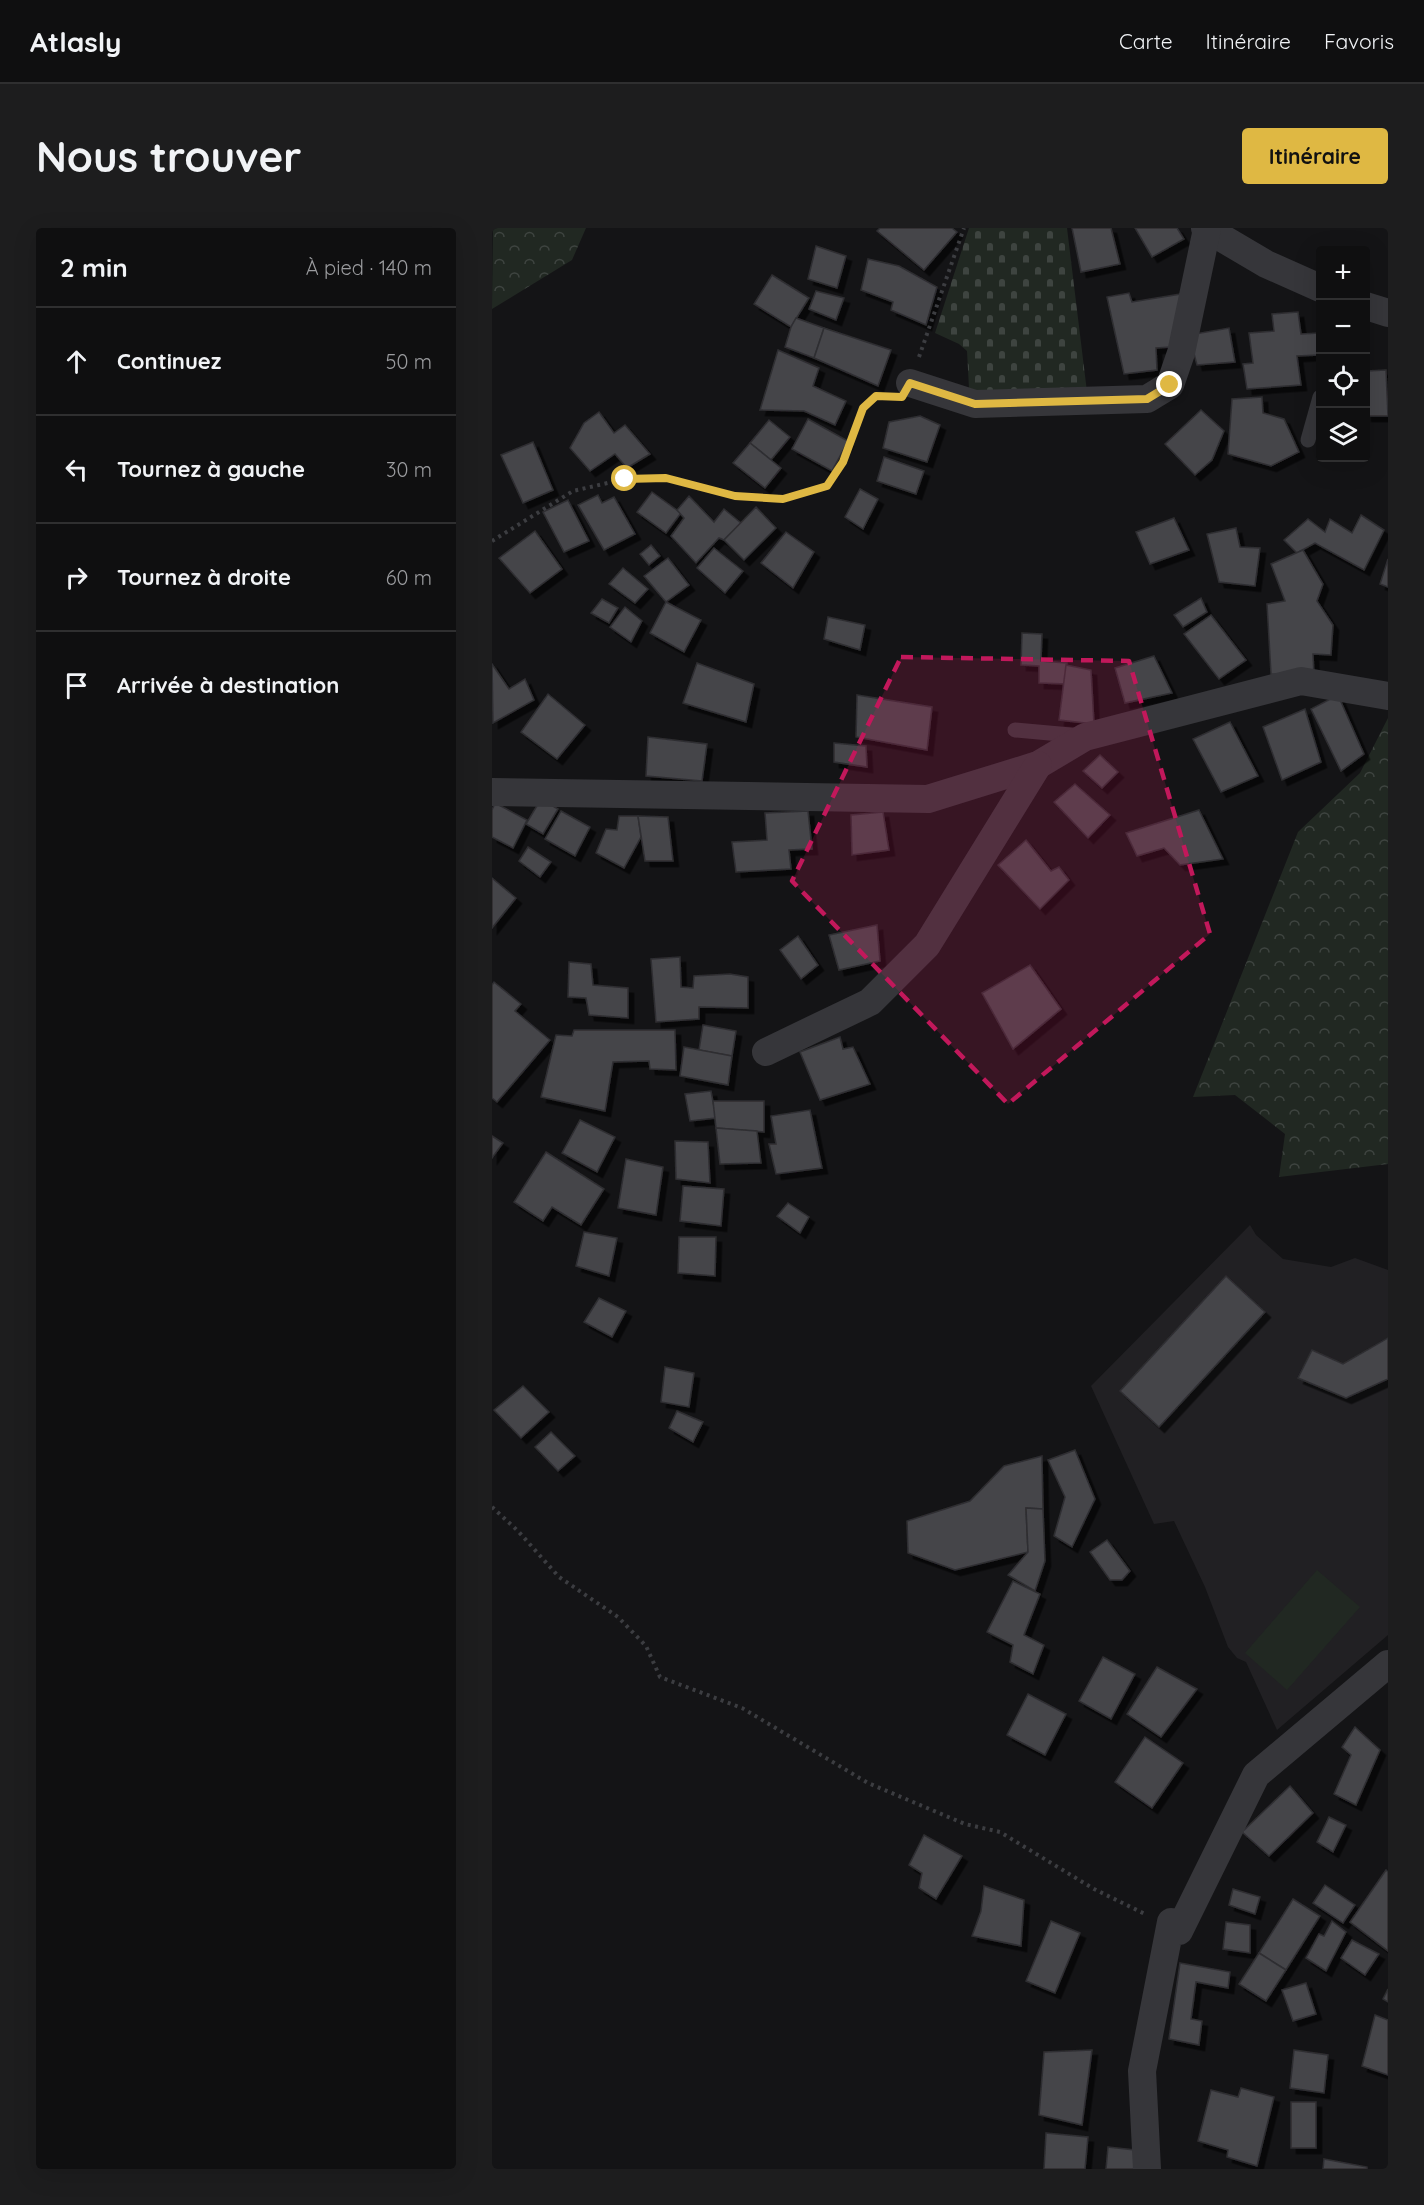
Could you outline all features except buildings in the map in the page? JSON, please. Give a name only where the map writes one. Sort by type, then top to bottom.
[{"type":"street","points":[[910,383],[975,404],[1147,399],[1170,385],[1182,353],[1206,229],[1266,264],[1316,286]]},
{"type":"street","points":[[1370,308],[1388,313]]},
{"type":"street","points":[[492,792],[928,800],[1038,765],[1085,737],[1301,681],[1388,696]]},
{"type":"street","points":[[766,1052],[870,1002],[927,945],[1038,765]]},
{"type":"street","points":[[1147,2169],[1142,2071],[1171,1922],[1179,1931],[1256,1775],[1388,1664]]},
{"type":"lane","points":[[1308,440],[1317,408]]},
{"type":"lane","points":[[1015,729],[1085,737]]},
{"type":"path","points":[[492,541],[573,490],[625,479],[666,478],[735,496],[783,499],[827,486],[843,462],[863,408],[876,396],[902,397],[910,383],[964,228]]},
{"type":"path","points":[[492,1506],[559,1577],[618,1617],[632,1631],[646,1646],[660,1677],[742,1708],[868,1783],[965,1824],[1000,1832],[1094,1889],[1179,1931]]},
{"type":"highlighted area","points":[[901,657],[1129,661],[1210,934],[1008,1104],[792,881]]},
{"type":"shaded area","points":[[1250,1225],[1256,1235],[1283,1259],[1331,1267],[1355,1258],[1388,1270],[1388,1635],[1277,1730],[1246,1662],[1237,1658],[1228,1647],[1205,1587],[1174,1521],[1154,1524],[1091,1386]]},
{"type":"green space","points":[[493,228],[586,228],[572,260],[492,309]]},
{"type":"green space","points":[[969,228],[1067,228],[1087,392],[988,398],[969,388],[967,351],[959,344],[935,333]]},
{"type":"green space","points":[[1388,718],[1388,1164],[1279,1177],[1285,1134],[1235,1095],[1193,1097],[1298,832],[1360,773]]},
{"type":"green space","points":[[1317,1570],[1360,1607],[1287,1690],[1245,1653]]},
{"type":"route","points":[[625,479],[666,478],[735,496],[783,499],[827,486],[843,462],[863,408],[876,396],[902,397],[910,383],[975,404],[1147,399],[1170,385]]}]
